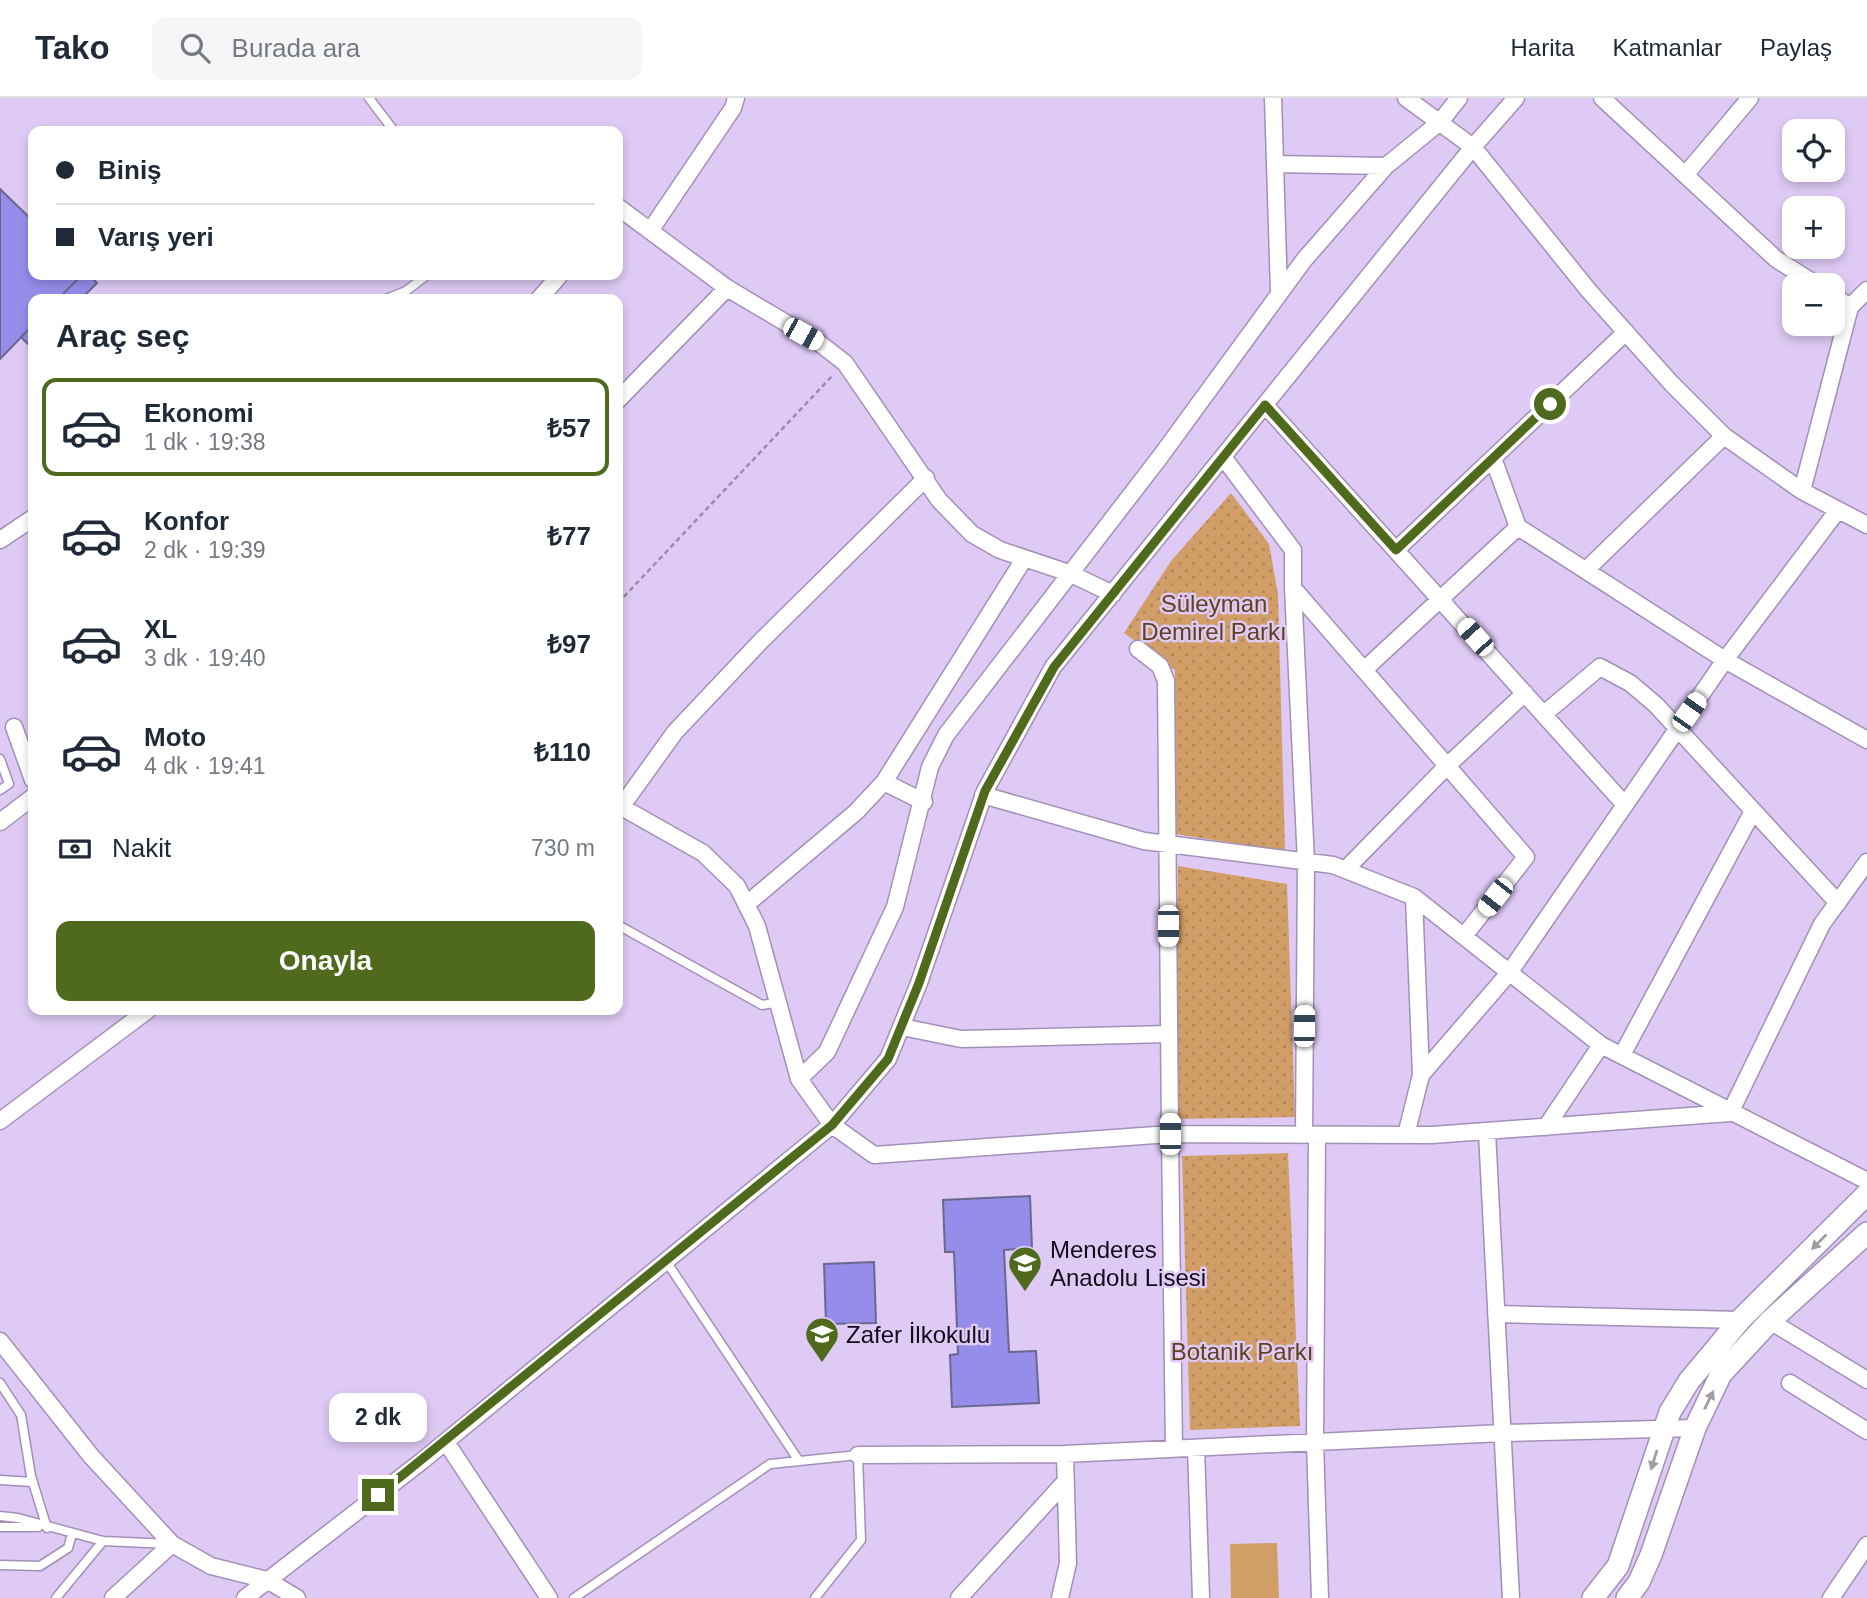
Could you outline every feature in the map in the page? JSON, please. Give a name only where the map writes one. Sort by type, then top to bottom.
[{"type":"street","points":[[649,231],[733,108],[736,98]]},
{"type":"street","points":[[1273,98],[1279,292]]},
{"type":"street","points":[[1406,98],[1473,147],[1626,332],[1724,436],[1802,491],[1867,525]]},
{"type":"street","points":[[799,1079],[827,1052],[895,907],[924,802],[930,767],[946,735],[1160,457],[1279,292],[1386,166],[1440,122],[1459,98]]},
{"type":"street","points":[[246,1598],[446,1441],[832,1125],[888,1059],[902,1027],[983,795],[1054,667],[1473,147],[1516,98]]},
{"type":"street","points":[[1602,98],[1776,259],[1798,273]]},
{"type":"street","points":[[1686,174],[1750,98]]},
{"type":"street","points":[[1275,164],[1386,166]]},
{"type":"street","points":[[623,211],[727,288],[818,342],[845,363],[949,512],[966,529],[993,547],[1069,573],[1113,594]]},
{"type":"street","points":[[544,294],[556,280]]},
{"type":"street","points":[[623,395],[727,288]]},
{"type":"street","points":[[1802,491],[1850,307],[1867,290]]},
{"type":"street","points":[[1845,304],[1850,307]]},
{"type":"street","points":[[1396,550],[1626,332]]},
{"type":"street","points":[[1265,405],[1625,804]]},
{"type":"street","points":[[1586,570],[1724,436]]},
{"type":"street","points":[[1223,457],[1293,550],[1306,862],[1320,1598]]},
{"type":"street","points":[[1493,458],[1518,527],[1726,660],[1867,740]]},
{"type":"street","points":[[623,801],[676,732],[761,641],[926,478]]},
{"type":"street","points":[[1421,1075],[1509,973],[1726,660],[1838,510]]},
{"type":"street","points":[[0,540],[28,521]]},
{"type":"street","points":[[1364,670],[1518,527]]},
{"type":"street","points":[[748,903],[856,812],[884,782],[1024,559]]},
{"type":"street","points":[[1293,588],[1526,857],[1464,936]]},
{"type":"street","points":[[1138,649],[1160,666],[1166,681],[1174,1449]]},
{"type":"street","points":[[1544,714],[1601,667],[1639,690],[1838,902]]},
{"type":"street","points":[[1345,870],[1447,766],[1525,693]]},
{"type":"street","points":[[8,728],[28,770]]},
{"type":"street","points":[[884,782],[924,802]]},
{"type":"street","points":[[983,795],[1144,841],[1306,862],[1345,870],[1414,897],[1601,1045],[1867,1181]]},
{"type":"street","points":[[0,822],[28,801]]},
{"type":"street","points":[[623,808],[703,853],[723,870],[748,903],[779,1002],[799,1079],[832,1125],[874,1155],[1170,1134],[1406,1135],[1487,1132],[1730,1113]]},
{"type":"street","points":[[1622,1055],[1753,811]]},
{"type":"street","points":[[1730,1113],[1822,924],[1867,862]]},
{"type":"street","points":[[1406,1135],[1421,1075],[1414,897]]},
{"type":"street","points":[[0,1121],[141,1015]]},
{"type":"street","points":[[902,1027],[961,1039],[1169,1034]]},
{"type":"street","points":[[1546,1127],[1601,1045]]},
{"type":"street","points":[[1487,1132],[1511,1598]]},
{"type":"street","points":[[1592,1598],[1618,1566],[1670,1412],[1689,1381],[1740,1320],[1867,1194]]},
{"type":"street","points":[[1627,1598],[1639,1582],[1651,1555],[1695,1428],[1721,1374],[1770,1321],[1867,1233]]},
{"type":"street","points":[[1496,1314],[1740,1320]]},
{"type":"street","points":[[1770,1321],[1867,1380]]},
{"type":"street","points":[[0,1341],[91,1456],[172,1544],[211,1566],[267,1580],[297,1598]]},
{"type":"street","points":[[1790,1383],[1867,1431]]},
{"type":"street","points":[[858,1455],[1065,1454],[1502,1433],[1695,1428]]},
{"type":"street","points":[[446,1441],[549,1598]]},
{"type":"street","points":[[1196,1448],[1201,1598]]},
{"type":"street","points":[[1060,1598],[1068,1563],[1065,1454]]},
{"type":"street","points":[[959,1598],[1066,1481]]},
{"type":"street","points":[[113,1598],[172,1544]]},
{"type":"street","points":[[1837,1596],[1867,1545]]},
{"type":"lane","points":[[369,98],[390,126]]},
{"type":"lane","points":[[397,294],[421,280]]},
{"type":"lane","points":[[0,760],[9,784],[0,790]]},
{"type":"lane","points":[[623,928],[762,1005],[779,1002]]},
{"type":"lane","points":[[666,1261],[799,1461]]},
{"type":"lane","points":[[0,1383],[22,1415],[33,1482],[46,1527]]},
{"type":"lane","points":[[575,1598],[770,1464],[858,1455],[861,1540],[815,1598]]},
{"type":"lane","points":[[0,1480],[33,1482]]},
{"type":"lane","points":[[0,1516],[18,1518],[103,1541],[172,1544]]},
{"type":"lane","points":[[0,1527],[46,1527]]},
{"type":"lane","points":[[0,1565],[40,1566],[68,1549],[72,1534]]},
{"type":"lane","points":[[56,1598],[103,1541]]},
{"type":"path","points":[[623,598],[845,363]]},
{"type":"green space","name":"Süleyman Demirel Parkı","points":[[1231,493],[1269,544],[1278,594],[1285,851],[1175,834],[1175,670],[1124,633],[1171,561]]},
{"type":"green space","points":[[1178,866],[1287,884],[1295,1117],[1174,1119]]},
{"type":"green space","name":"Botanik Parkı","points":[[1288,1153],[1300,1426],[1190,1430],[1182,1156]]},
{"type":"green space","points":[[1277,1543],[1279,1598],[1231,1598],[1230,1544]]},
{"type":"building","points":[[0,189],[28,216],[28,280],[77,280],[63,294],[28,294],[28,330],[0,359]]},
{"type":"building","points":[[77,280],[94,280],[97,283],[86,294],[63,294]]},
{"type":"building","points":[[28,330],[28,344],[21,337]]},
{"type":"building","points":[[1030,1196],[1032,1248],[1004,1250],[1009,1352],[1036,1351],[1039,1403],[952,1407],[950,1355],[958,1354],[954,1252],[945,1252],[943,1200]]},
{"type":"building","points":[[874,1262],[876,1323],[826,1324],[824,1264]]},
{"type":"place","name":"Menderes Anadolu Lisesi","points":[[1025,1293]]},
{"type":"place","name":"Zafer İlkokulu","points":[[822,1364]]},
{"type":"route","points":[[378,1495],[832,1125],[888,1059],[919,983],[985,791],[1054,667],[1265,405],[1396,550],[1550,404]]}]
